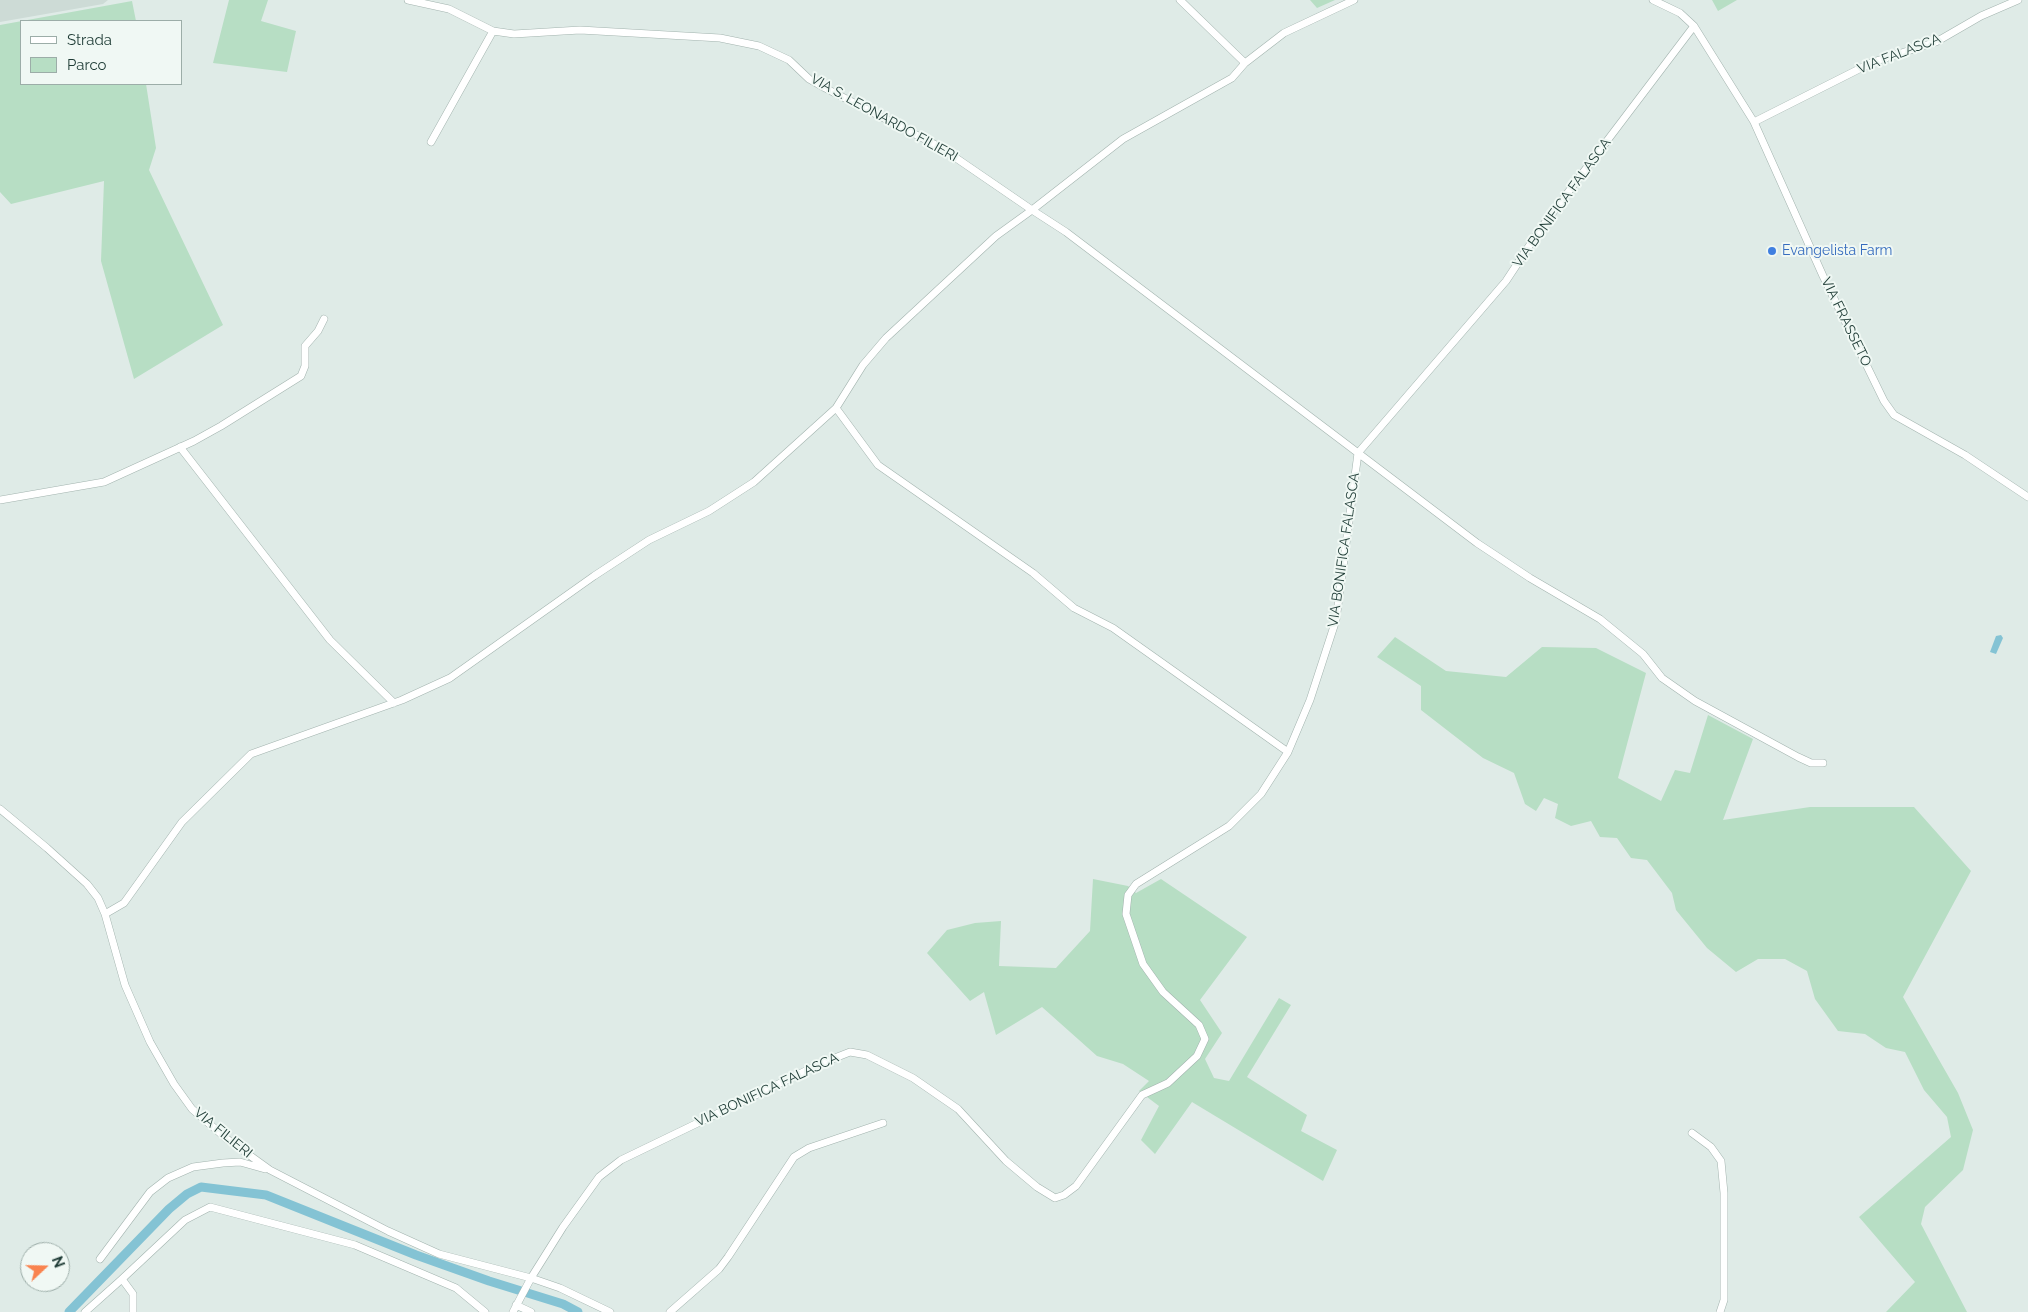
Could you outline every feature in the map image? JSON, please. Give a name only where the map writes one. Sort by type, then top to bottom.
[{"type":"street","points":[[408,0],[449,9],[493,31],[431,142]]},
{"type":"street","points":[[1180,0],[1245,64]]},
{"type":"street","points":[[105,914],[124,903],[182,822],[251,754],[394,703],[450,678],[649,540],[709,511],[754,482],[836,408],[863,365],[886,338],[996,236],[1123,139],[1232,78],[1245,64],[1284,33],[1354,0]]},
{"type":"street","name":"VIA FRASSETO","points":[[1654,0],[1680,13],[1694,26],[1754,122],[1823,276],[1884,401],[1894,415],[1965,456],[2028,496]]},
{"type":"street","name":"VIA FALASCA","points":[[1754,122],[1873,62],[1936,42],[1981,16],[2018,0]]},
{"type":"street","name":"VIA BONIFICA FALASCA","points":[[529,1281],[599,1177],[621,1160],[822,1063],[850,1052],[867,1055],[913,1078],[958,1109],[1006,1161],[1037,1187],[1055,1198],[1076,1186],[1142,1096],[1168,1083],[1197,1056],[1205,1039],[1199,1025],[1163,992],[1143,964],[1126,914],[1128,895],[1136,884],[1229,826],[1261,794],[1288,752],[1310,700],[1336,620],[1358,453],[1506,281],[1541,228],[1694,26]]},
{"type":"street","name":"VIA S. LEONARDO FILIERI","points":[[493,31],[514,34],[580,30],[720,38],[734,40],[774,52],[825,88],[940,147],[1066,232],[1476,543],[1530,578],[1600,619],[1643,654],[1662,678],[1695,701],[1798,757],[1812,763],[1823,763]]},
{"type":"street","points":[[0,500],[104,482],[221,426],[259,400],[301,376],[304,366],[305,346],[324,319]]},
{"type":"street","points":[[836,408],[878,464],[1033,573],[1074,608],[1113,628],[1288,752]]},
{"type":"street","points":[[180,447],[330,640],[394,703]]},
{"type":"street","name":"VIA FILIERI","points":[[0,810],[87,884],[98,898],[138,1016],[174,1084],[192,1110],[227,1139],[270,1170],[314,1194],[439,1254],[587,1300],[610,1312]]},
{"type":"street","points":[[670,1312],[719,1270],[794,1157],[809,1148],[883,1123]]},
{"type":"street","points":[[1692,1133],[1711,1146],[1721,1162],[1724,1193],[1724,1300],[1720,1312]]},
{"type":"street","points":[[100,1259],[150,1192],[168,1178],[193,1167],[223,1163],[240,1162],[270,1170]]},
{"type":"street","points":[[85,1312],[185,1220],[210,1207],[355,1245],[456,1288],[485,1312]]},
{"type":"street","points":[[122,1279],[133,1294],[133,1312]]},
{"type":"street","points":[[529,1281],[516,1306],[531,1312]]},
{"type":"shaded area","points":[[0,0],[108,0],[103,4],[0,22]]},
{"type":"green space","points":[[229,0],[268,0],[261,21],[296,31],[287,72],[213,63]]},
{"type":"green space","points":[[1310,0],[1335,0],[1317,8]]},
{"type":"green space","points":[[1712,0],[1737,0],[1718,11]]},
{"type":"green space","points":[[132,1],[136,20],[28,20]]},
{"type":"green space","points":[[20,21],[20,85],[146,85],[156,148],[149,170],[223,325],[134,379],[101,261],[104,181],[11,204],[0,192],[0,25]]},
{"type":"green space","points":[[1395,637],[1446,671],[1506,677],[1542,647],[1596,648],[1646,673],[1618,778],[1661,801],[1675,770],[1690,773],[1708,715],[1753,739],[1723,820],[1810,807],[1914,807],[1971,871],[1903,997],[1958,1093],[1973,1130],[1963,1170],[1925,1207],[1921,1224],[1967,1312],[1886,1312],[1915,1282],[1859,1217],[1951,1137],[1947,1117],[1924,1090],[1905,1052],[1886,1048],[1865,1034],[1838,1031],[1815,999],[1807,971],[1785,959],[1758,959],[1736,972],[1707,948],[1676,910],[1672,893],[1647,860],[1631,858],[1617,838],[1600,837],[1591,821],[1571,826],[1555,818],[1558,804],[1544,798],[1536,811],[1525,804],[1514,773],[1483,758],[1421,710],[1421,686],[1377,657]]},
{"type":"green space","points":[[1093,879],[1128,886],[1136,893],[1161,879],[1247,937],[1200,1000],[1222,1033],[1205,1059],[1214,1078],[1229,1081],[1279,998],[1291,1005],[1247,1077],[1307,1115],[1301,1131],[1337,1150],[1323,1181],[1192,1102],[1155,1154],[1141,1140],[1159,1106],[1139,1091],[1149,1081],[1123,1064],[1097,1056],[1042,1007],[996,1035],[984,992],[970,1001],[927,953],[947,930],[975,923],[1001,921],[999,966],[1056,968],[1090,931]]},
{"type":"water","points":[[2001,635],[2003,638],[1996,654],[1990,652],[1996,636]]},
{"type":"waterway","points":[[69,1312],[169,1209],[187,1194],[201,1187],[266,1195],[416,1255],[489,1281],[563,1304],[578,1312]]},
{"type":"place","name":"Evangelista Farm","points":[[1772,251]]}]
